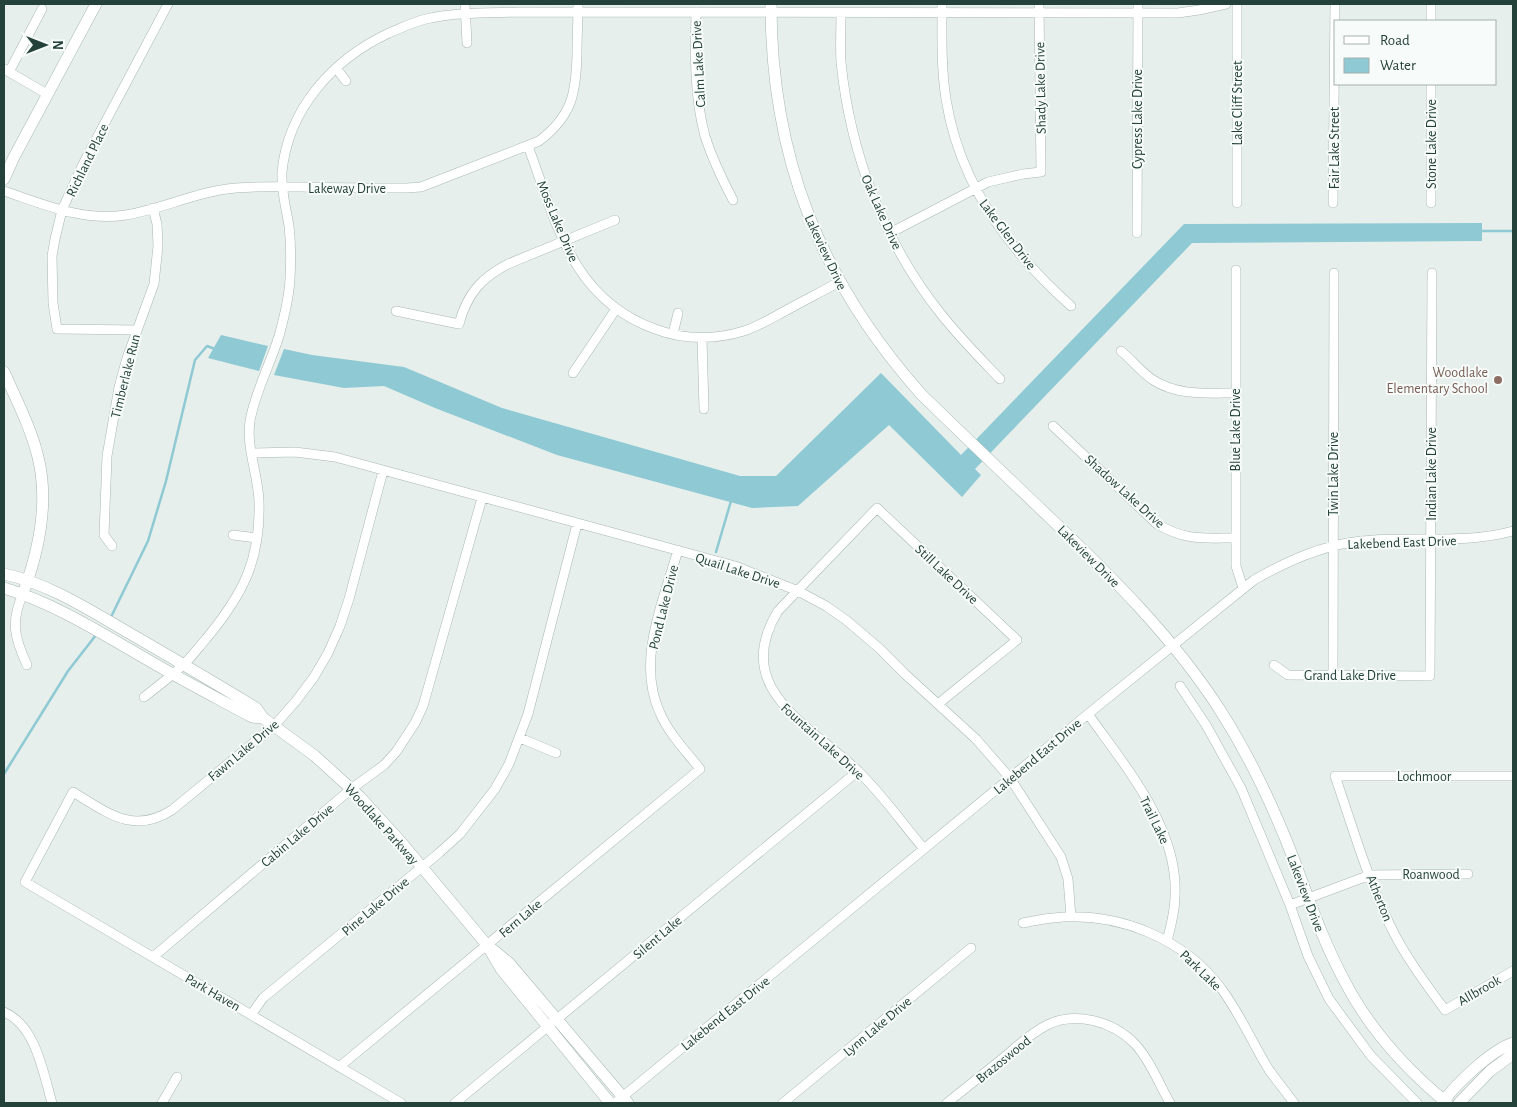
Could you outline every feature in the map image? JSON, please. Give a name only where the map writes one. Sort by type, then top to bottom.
[{"type":"street","points":[[4,179],[96,4]]},
{"type":"street","name":"Richland Place","points":[[137,330],[56,329],[53,303],[52,256],[62,210],[83,164],[168,4]]},
{"type":"street","points":[[465,4],[467,42]]},
{"type":"street","points":[[144,697],[184,664],[228,611],[238,596],[252,565],[257,538],[259,498],[251,453],[250,426],[252,411],[279,336],[286,309],[290,281],[291,253],[282,187],[284,158],[296,121],[315,88],[345,59],[371,42],[425,19],[466,14],[578,8],[696,12],[771,8],[841,12],[942,8],[1138,8],[1178,13],[1226,4]]},
{"type":"street","name":"Lake Cliff Street","points":[[1236,203],[1237,4]]},
{"type":"street","name":"Fair Lake Street","points":[[1335,4],[1335,20]]},
{"type":"street","points":[[1431,20],[1432,4]]},
{"type":"street","name":"Lakeway Drive","points":[[4,191],[62,210],[90,216],[113,216],[153,208],[207,192],[260,186],[421,187],[539,142],[552,132],[563,119],[571,105],[577,81],[578,8]]},
{"type":"street","name":"Lakeview Drive","points":[[771,8],[777,92],[788,151],[805,207],[828,262],[839,282],[867,327],[902,373],[921,394],[1104,569],[1173,645],[1220,710],[1261,782],[1293,857],[1325,941],[1345,982],[1372,1025],[1412,1071],[1444,1102]]},
{"type":"street","name":"Lake Glen Drive","points":[[942,8],[942,66],[946,100],[960,153],[975,189],[987,211],[1026,262],[1072,306]]},
{"type":"street","name":"Shady Lake Drive","points":[[975,189],[1001,178],[1041,172],[1040,8]]},
{"type":"street","name":"Cypress Lake Drive","points":[[1137,233],[1138,8]]},
{"type":"street","points":[[42,9],[6,70],[47,94]]},
{"type":"street","name":"Calm Lake Drive","points":[[696,12],[695,66],[699,110],[714,160],[733,200]]},
{"type":"street","name":"Oak Lake Drive","points":[[841,12],[841,60],[850,118],[865,175],[890,233],[918,282],[941,314],[1000,379]]},
{"type":"street","points":[[336,68],[346,80]]},
{"type":"street","name":"Fair Lake Street","points":[[1334,203],[1335,85]]},
{"type":"street","name":"Stone Lake Drive","points":[[1431,85],[1431,204]]},
{"type":"street","name":"Moss Lake Drive","points":[[528,146],[563,240],[581,274],[596,292],[616,309],[630,319],[645,326],[673,334],[702,339],[732,335],[763,323],[839,282]]},
{"type":"street","points":[[890,233],[975,189]]},
{"type":"street","name":"Timberlake Run","points":[[112,546],[104,535],[107,456],[120,387],[137,330],[150,296],[157,268],[157,224],[153,208]]},
{"type":"street","points":[[396,311],[460,324],[463,308],[471,294],[483,280],[508,264],[616,220]]},
{"type":"street","name":"Blue Lake Drive","points":[[1236,270],[1235,538],[1236,566],[1243,588]]},
{"type":"street","name":"Twin Lake Drive","points":[[1333,675],[1334,273]]},
{"type":"street","name":"Indian Lake Drive","points":[[1430,676],[1432,273]]},
{"type":"street","points":[[573,373],[616,309]]},
{"type":"street","points":[[673,334],[678,314]]},
{"type":"street","points":[[702,339],[704,409]]},
{"type":"street","points":[[1121,351],[1147,375],[1169,388],[1195,393],[1236,393]]},
{"type":"street","points":[[4,372],[38,455],[42,476],[42,520],[39,541],[14,619],[16,641],[26,665]]},
{"type":"street","name":"Shadow Lake Drive","points":[[1053,426],[1157,524],[1171,532],[1186,537],[1235,538]]},
{"type":"street","name":"Quail Lake Drive","points":[[251,453],[295,452],[321,455],[383,471],[748,570],[798,591],[826,606],[879,648],[976,739],[1010,778],[1061,857],[1069,884],[1071,917]]},
{"type":"street","name":"Fawn Lake Drive","points":[[25,882],[73,792],[115,817],[132,821],[148,821],[172,810],[274,726],[314,677],[328,653],[340,626],[383,471]]},
{"type":"street","name":"Cabin Lake Drive","points":[[153,957],[351,789],[384,766],[396,752],[415,723],[423,706],[482,498]]},
{"type":"street","name":"Fountain Lake Drive","points":[[877,508],[778,611],[767,631],[763,653],[766,677],[776,697],[787,710],[858,771],[924,850]]},
{"type":"street","name":"Still Lake Drive","points":[[877,508],[1017,640],[938,704]]},
{"type":"street","name":"Pine Lake Drive","points":[[251,1015],[263,998],[422,868],[460,834],[495,789],[509,764],[528,714],[577,524]]},
{"type":"street","name":"Lakebend East Drive","points":[[622,1101],[1010,778],[1243,588],[1278,566],[1333,546],[1362,541],[1475,538],[1513,531]]},
{"type":"street","points":[[233,535],[257,538]]},
{"type":"street","name":"Pond Lake Drive","points":[[678,550],[651,649],[651,683],[658,708],[670,732],[700,769]]},
{"type":"street","name":"Woodlake Parkway","points":[[4,574],[48,589],[184,664],[256,708],[263,718],[315,756],[351,789],[395,836],[487,945],[501,969],[610,1103]]},
{"type":"street","name":"Woodlake Parkway","points":[[4,588],[45,602],[252,717],[263,718]]},
{"type":"street","name":"Grand Lake Drive","points":[[1274,665],[1288,675],[1430,676]]},
{"type":"street","points":[[1180,686],[1206,725],[1240,788],[1290,905],[1308,956],[1329,999],[1371,1056],[1417,1103]]},
{"type":"street","name":"Trail Lake","points":[[1088,714],[1133,778],[1165,835],[1173,866],[1176,895],[1167,941]]},
{"type":"street","points":[[520,738],[556,753]]},
{"type":"street","name":"Fern Lake","points":[[339,1067],[700,769]]},
{"type":"street","name":"Silent Lake","points":[[455,1103],[858,771]]},
{"type":"street","name":"Lochmoor","points":[[1335,776],[1513,776]]},
{"type":"street","name":"Atherton","points":[[1335,776],[1370,875],[1395,936],[1417,973],[1445,1010]]},
{"type":"street","name":"Roanwood","points":[[1290,905],[1370,875],[1468,874]]},
{"type":"street","name":"Park Haven","points":[[25,882],[401,1103]]},
{"type":"street","name":"Park Lake","points":[[1023,923],[1071,917],[1111,920],[1139,928],[1167,941],[1196,962],[1222,990],[1270,1071],[1294,1103]]},
{"type":"street","name":"Woodlake Parkway","points":[[487,945],[509,963],[557,1019],[622,1101]]},
{"type":"street","name":"Lynn Lake Drive","points":[[783,1103],[971,948]]},
{"type":"street","name":"Allbrook","points":[[1445,1010],[1513,971]]},
{"type":"street","points":[[4,1012],[16,1018],[26,1028],[35,1049],[52,1103]]},
{"type":"street","name":"Brazoswood","points":[[947,1103],[1027,1038],[1046,1026],[1062,1021],[1080,1019],[1110,1026],[1133,1042],[1141,1052],[1170,1103]]},
{"type":"street","points":[[1444,1102],[1461,1081],[1483,1062],[1505,1046],[1513,1044]]},
{"type":"street","points":[[1459,1103],[1490,1071],[1513,1054]]},
{"type":"street","points":[[162,1103],[177,1077]]},
{"type":"water","points":[[1482,223],[1482,241],[1192,243],[975,469],[981,475],[962,497],[889,425],[798,506],[752,508],[557,455],[435,408],[384,386],[344,388],[274,375],[284,349],[312,355],[404,367],[502,408],[740,476],[776,476],[881,373],[961,455],[1184,224]]},
{"type":"water","points":[[221,335],[268,346],[259,371],[208,358]]},
{"type":"waterway","points":[[1480,231],[1513,231]]},
{"type":"waterway","points":[[111,617],[148,541],[166,481],[195,360],[207,346],[215,349]]},
{"type":"waterway","points":[[716,552],[731,501]]},
{"type":"waterway","points":[[4,774],[68,671],[96,635]]},
{"type":"place","name":"Woodlake Elementary School","points":[[1498,380]]}]
